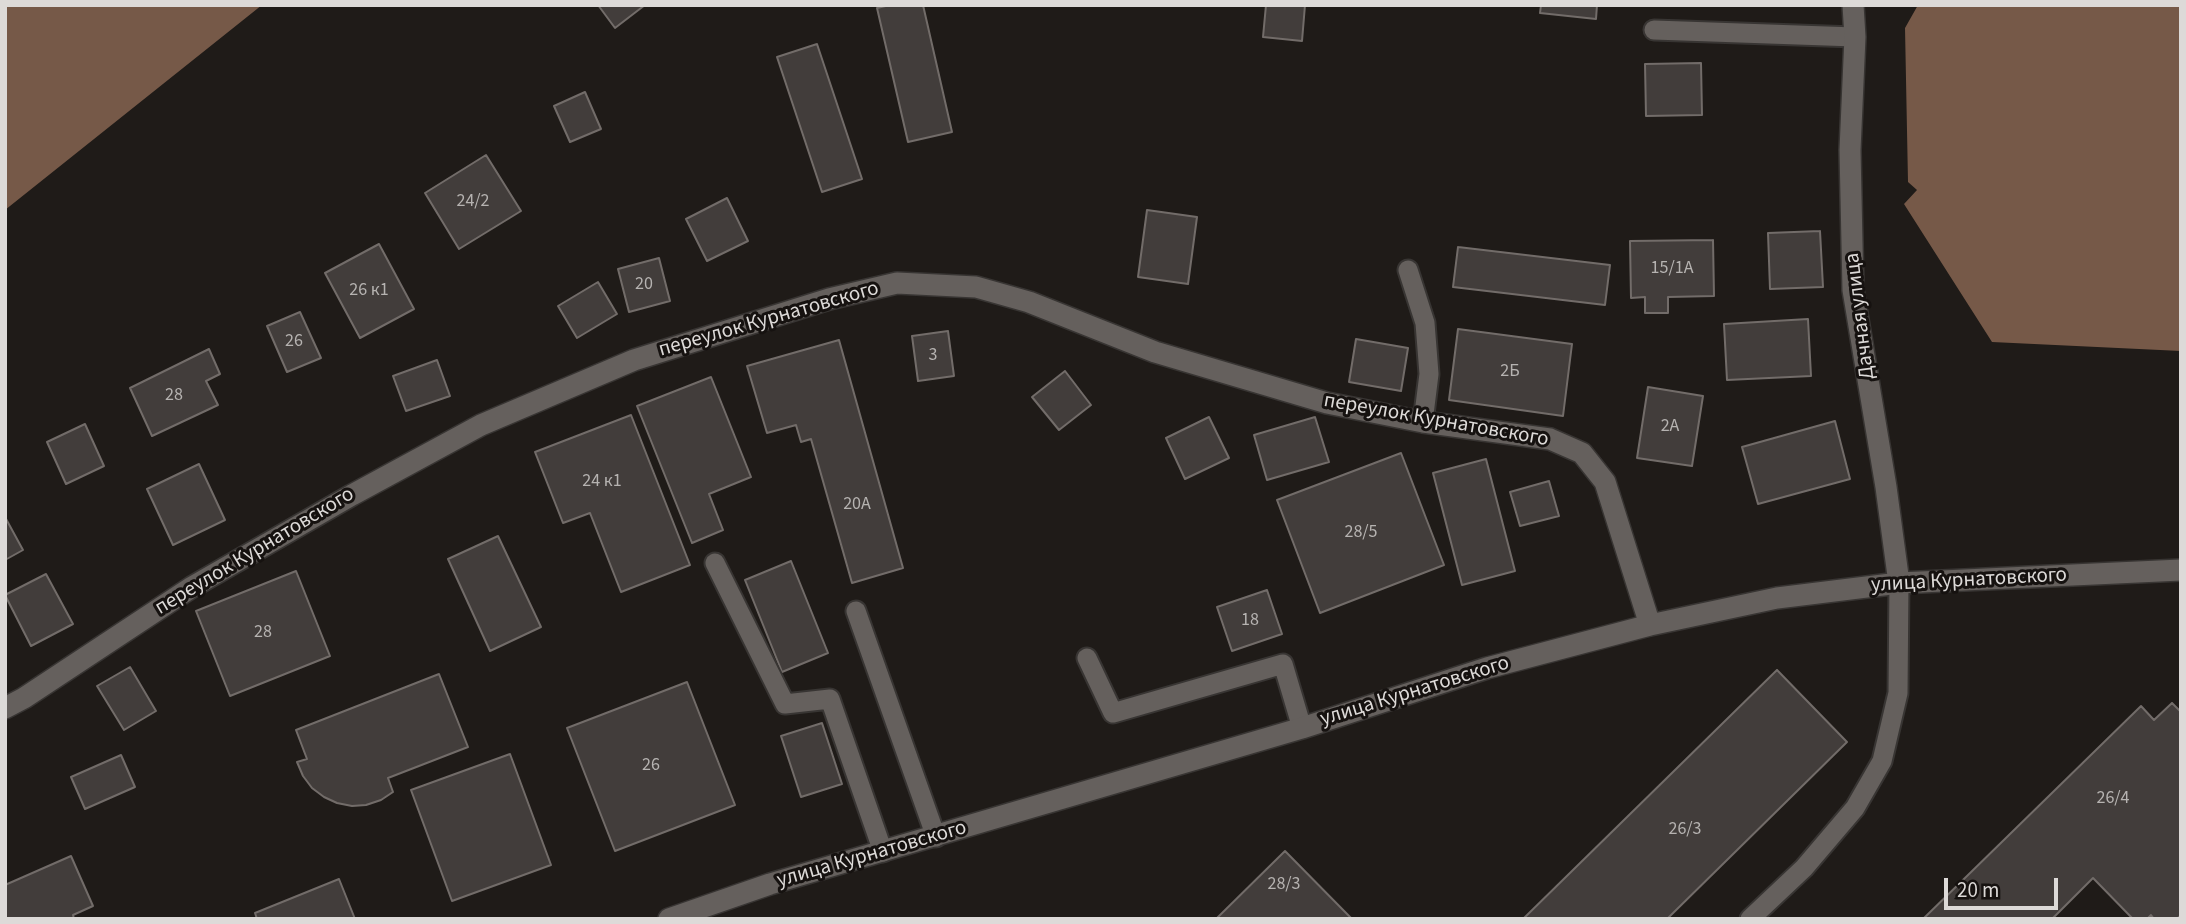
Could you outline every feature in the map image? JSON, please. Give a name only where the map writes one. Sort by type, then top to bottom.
[{"type":"street","name":"Дачная улица","points":[[1853,5],[1856,37],[1850,150],[1853,290],[1899,583]]},
{"type":"street","name":"переулок Курнатовского","points":[[5,708],[192,587],[481,425],[634,360],[829,299],[897,283],[976,287],[1028,302],[1155,352],[1327,403],[1423,422],[1550,439],[1582,453],[1605,482],[1650,625]]},
{"type":"street","name":"улица Курнатовского","points":[[669,919],[770,884],[1302,728],[1487,668],[1650,625],[1777,598],[1899,583],[2181,570]]},
{"type":"lane","points":[[1654,30],[1856,37]]},
{"type":"lane","points":[[1408,270],[1425,323],[1429,374],[1423,422]]},
{"type":"lane","points":[[715,563],[785,704],[830,699],[883,852]]},
{"type":"lane","points":[[1750,919],[1804,867],[1855,808],[1882,761],[1898,693],[1899,583]]},
{"type":"lane","points":[[856,611],[936,837]]},
{"type":"lane","points":[[1087,658],[1113,713],[1283,664],[1302,728]]},
{"type":"shaded area","points":[[5,5],[262,5],[5,210]]},
{"type":"shaded area","points":[[1918,5],[2181,5],[2181,351],[1992,342],[1904,204],[1917,190],[1908,182],[1905,28]]},
{"type":"building","points":[[598,5],[645,5],[615,28]]},
{"type":"building","points":[[890,5],[923,5],[952,132],[908,142],[877,8]]},
{"type":"building","points":[[1266,5],[1305,5],[1302,41],[1263,37]]},
{"type":"building","points":[[1541,5],[1597,5],[1596,19],[1540,13]]},
{"type":"building","points":[[817,44],[862,179],[822,192],[777,57]]},
{"type":"building","points":[[1701,63],[1702,115],[1646,116],[1645,64]]},
{"type":"building","points":[[585,92],[601,129],[570,142],[554,106]]},
{"type":"building","points":[[486,155],[521,211],[459,249],[425,193]]},
{"type":"building","points":[[727,198],[748,241],[707,261],[686,219]]},
{"type":"building","points":[[1147,210],[1197,217],[1188,284],[1138,277]]},
{"type":"building","points":[[1820,231],[1823,287],[1770,289],[1768,233]]},
{"type":"building","points":[[1713,240],[1714,296],[1668,297],[1668,313],[1645,313],[1645,297],[1631,298],[1630,241]]},
{"type":"building","points":[[379,244],[414,309],[360,338],[325,273]]},
{"type":"building","points":[[1458,247],[1610,265],[1605,305],[1453,287]]},
{"type":"building","points":[[659,258],[670,301],[629,312],[618,269]]},
{"type":"building","points":[[598,282],[617,314],[577,338],[558,306]]},
{"type":"building","points":[[300,312],[321,358],[287,372],[267,326]]},
{"type":"building","points":[[1808,319],[1811,376],[1727,380],[1724,324]]},
{"type":"building","points":[[1458,329],[1572,344],[1563,416],[1449,400]]},
{"type":"building","points":[[948,331],[954,376],[918,381],[912,336]]},
{"type":"building","points":[[1356,339],[1408,348],[1401,391],[1349,382]]},
{"type":"building","points":[[839,340],[903,568],[852,583],[811,439],[801,442],[796,425],[767,433],[747,366]]},
{"type":"building","points":[[209,349],[220,374],[206,381],[218,405],[152,436],[130,388]]},
{"type":"building","points":[[437,360],[450,396],[406,411],[393,376]]},
{"type":"building","points":[[1065,371],[1091,405],[1059,430],[1032,397]]},
{"type":"building","points":[[711,377],[751,477],[709,494],[723,530],[692,543],[637,406]]},
{"type":"building","points":[[1648,387],[1703,396],[1692,466],[1637,458]]},
{"type":"building","points":[[631,415],[690,565],[621,592],[590,513],[563,523],[535,452]]},
{"type":"building","points":[[1209,417],[1229,458],[1185,479],[1166,438]]},
{"type":"building","points":[[1315,417],[1329,462],[1267,480],[1254,435]]},
{"type":"building","points":[[1835,421],[1850,479],[1758,504],[1742,447]]},
{"type":"building","points":[[85,424],[104,466],[66,484],[47,442]]},
{"type":"building","points":[[1401,453],[1444,565],[1320,613],[1277,500]]},
{"type":"building","points":[[1486,459],[1515,571],[1462,585],[1433,473]]},
{"type":"building","points":[[199,464],[225,520],[173,545],[147,489]]},
{"type":"building","points":[[1549,481],[1559,516],[1520,526],[1510,492]]},
{"type":"building","points":[[5,517],[23,550],[5,560]]},
{"type":"building","points":[[498,536],[541,627],[490,651],[448,559]]},
{"type":"building","points":[[791,561],[828,653],[782,672],[745,580]]},
{"type":"building","points":[[296,571],[330,656],[230,696],[196,611]]},
{"type":"building","points":[[46,574],[73,624],[31,646],[5,595]]},
{"type":"building","points":[[1267,590],[1282,634],[1232,651],[1217,607]]},
{"type":"building","points":[[130,667],[156,711],[124,730],[97,686]]},
{"type":"building","points":[[1777,670],[1847,742],[1667,919],[1523,919]]},
{"type":"building","points":[[439,674],[468,747],[388,778],[393,792],[366,805],[337,803],[312,788],[297,762],[307,759],[296,730]]},
{"type":"building","points":[[687,682],[735,805],[615,851],[567,728]]},
{"type":"building","points":[[2172,703],[2181,712],[2181,915],[2177,919],[2154,919],[2151,915],[2147,919],[2133,919],[2093,878],[2052,919],[1923,919],[2141,706],[2154,720]]},
{"type":"building","points":[[822,723],[842,784],[801,797],[781,736]]},
{"type":"building","points":[[510,754],[551,865],[452,901],[411,790]]},
{"type":"building","points":[[121,755],[135,787],[85,809],[71,777]]},
{"type":"building","points":[[1285,851],[1352,919],[1216,919]]},
{"type":"building","points":[[71,856],[93,906],[73,915],[74,919],[5,919],[5,885]]},
{"type":"building","points":[[339,879],[355,919],[257,919],[255,913]]}]
